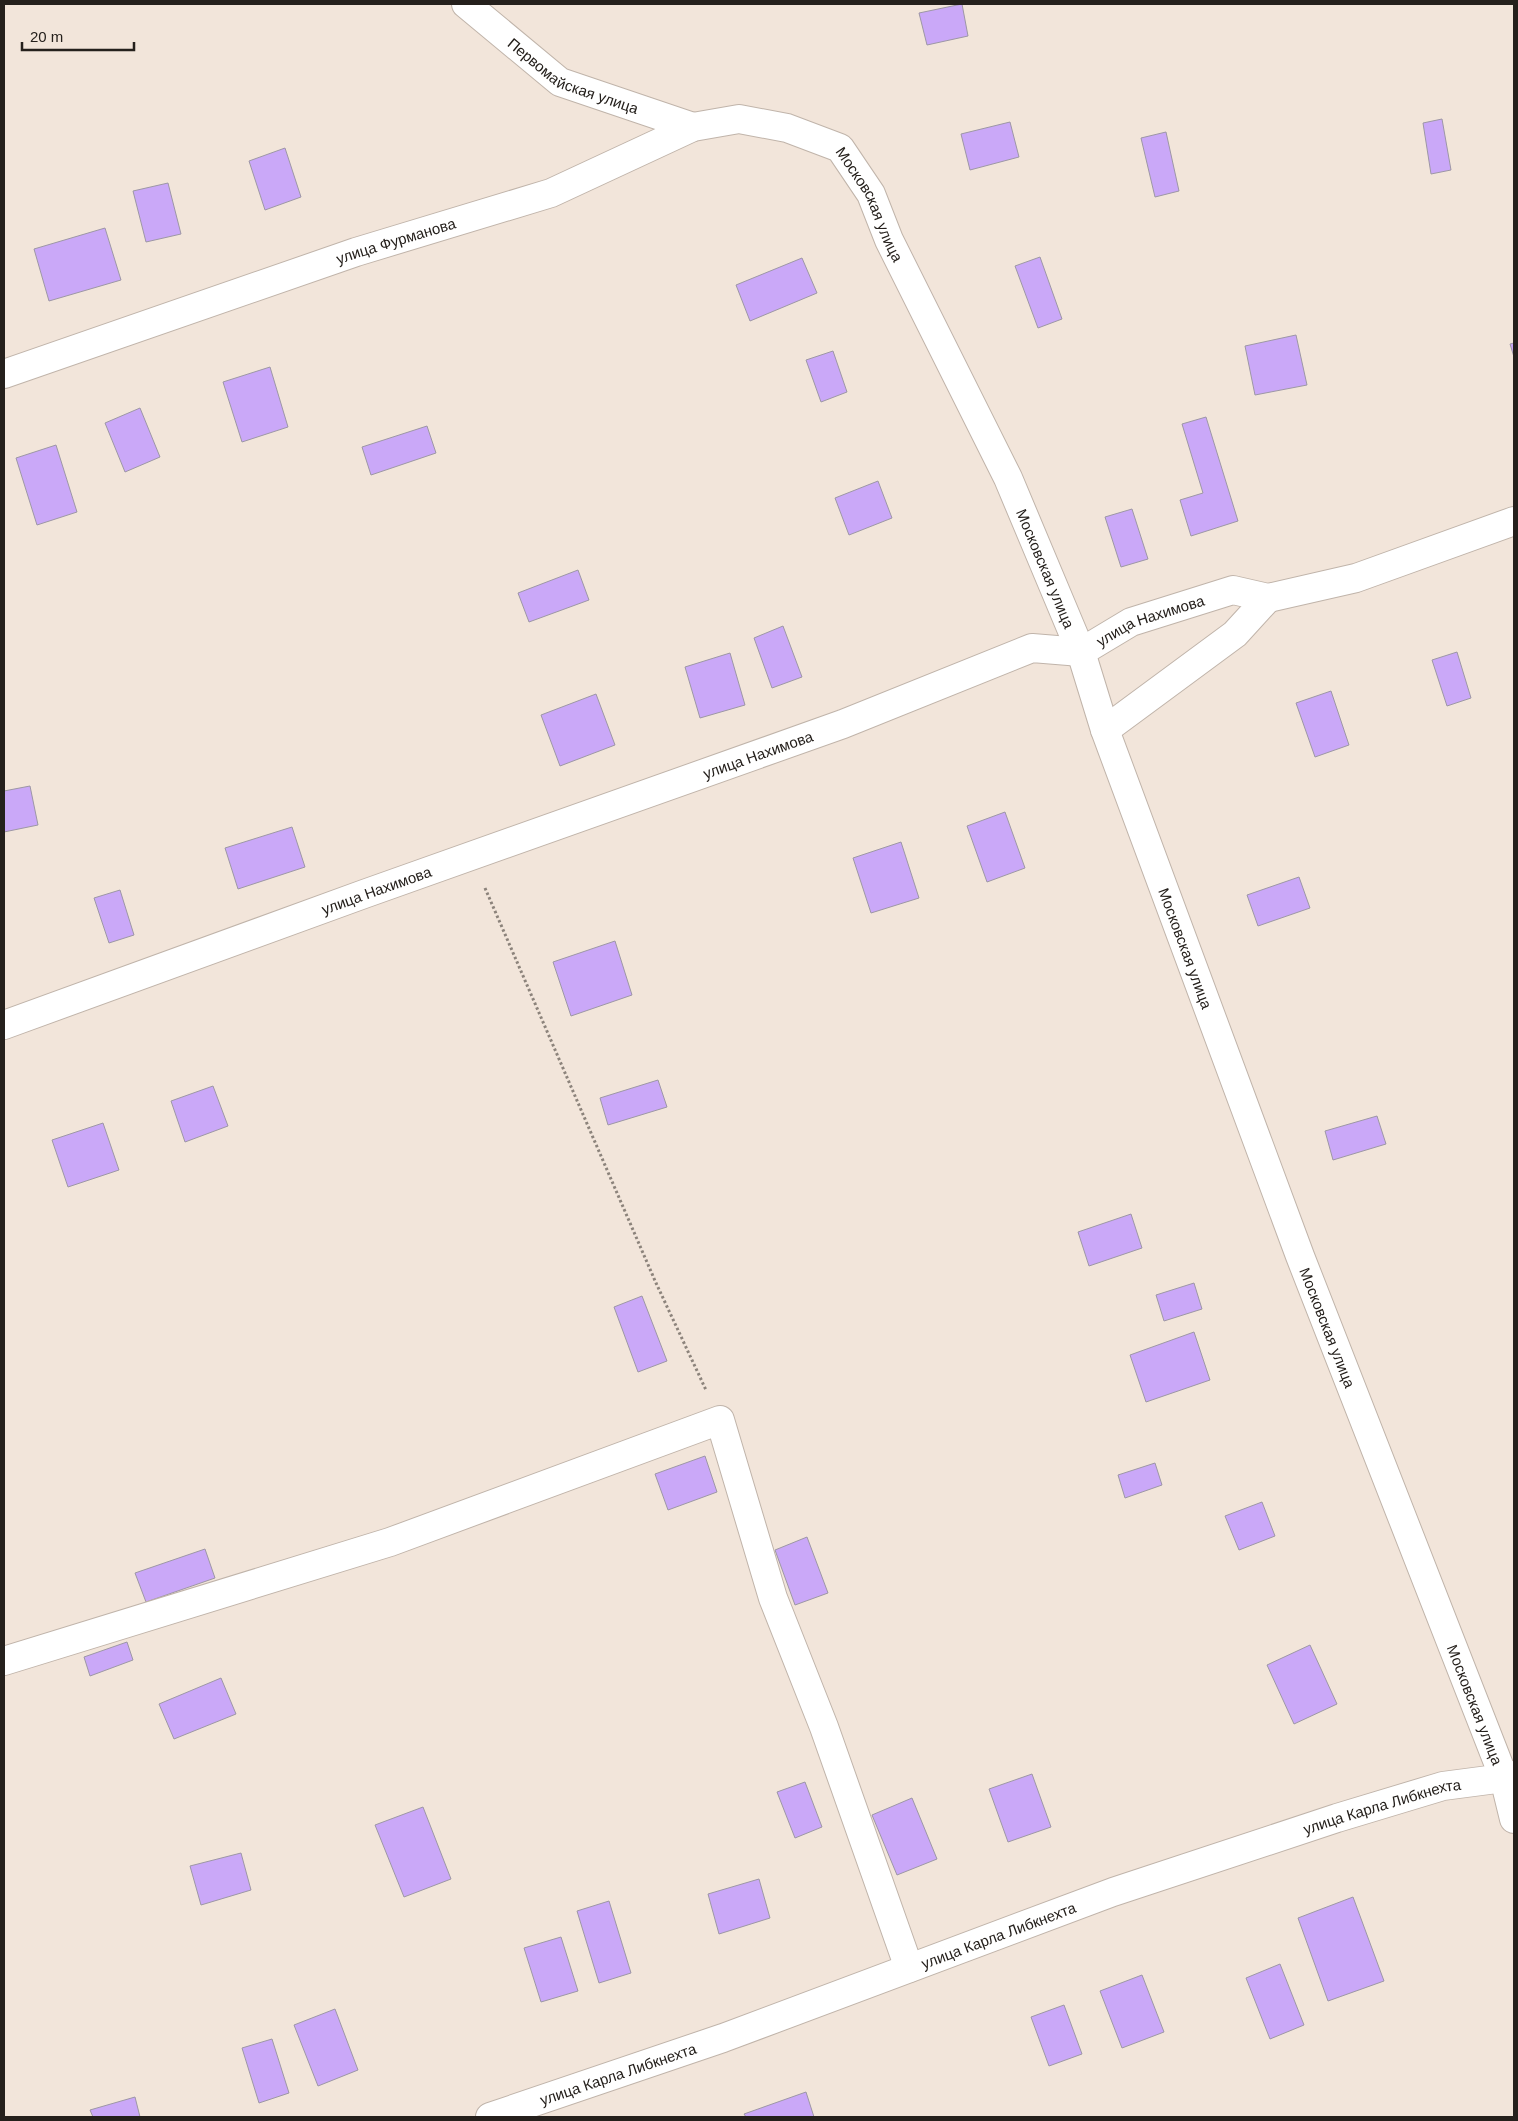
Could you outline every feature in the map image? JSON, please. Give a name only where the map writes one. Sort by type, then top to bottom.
[{"type":"street","name":"Первомайская улица","points":[[466,4],[560,82],[693,127]]},
{"type":"street","name":"улица Фурманова","points":[[4,374],[356,252],[551,193],[693,127],[738,119],[787,128]]},
{"type":"street","name":"Московская улица","points":[[787,128],[840,148],[871,194],[889,240],[1008,478],[1081,652],[1105,730],[1300,1256],[1509,1776],[1514,1819]]},
{"type":"street","name":"улица Нахимова","points":[[4,1025],[843,724],[1032,648],[1081,652],[1131,622],[1233,590],[1268,598],[1356,578],[1514,521]]},
{"type":"street","points":[[1105,730],[1235,634],[1268,598]]},
{"type":"street","points":[[4,1661],[390,1542],[720,1420],[773,1598],[824,1727],[909,1968]]},
{"type":"street","name":"улица Карла Либкнехта","points":[[490,2117],[723,2038],[1113,1892],[1337,1818],[1444,1786],[1509,1776]]},
{"type":"path","points":[[471,856],[656,1283],[720,1420]]},
{"type":"building","points":[[962,4],[968,36],[927,45],[919,13]]},
{"type":"building","points":[[1442,119],[1451,170],[1431,174],[1423,123]]},
{"type":"building","points":[[1010,122],[1019,157],[970,170],[961,134]]},
{"type":"building","points":[[1166,132],[1179,191],[1155,197],[1141,138]]},
{"type":"building","points":[[285,148],[301,197],[265,210],[249,161]]},
{"type":"building","points":[[168,183],[181,234],[146,242],[133,191]]},
{"type":"building","points":[[105,228],[121,280],[49,301],[34,249]]},
{"type":"building","points":[[1040,257],[1062,319],[1038,328],[1015,266]]},
{"type":"building","points":[[802,258],[817,293],[750,321],[736,285]]},
{"type":"building","points":[[1296,335],[1307,385],[1255,395],[1245,346]]},
{"type":"building","points":[[1514,343],[1514,357],[1510,344]]},
{"type":"building","points":[[833,351],[847,392],[821,402],[806,360]]},
{"type":"building","points":[[270,367],[288,427],[242,442],[223,382]]},
{"type":"building","points":[[140,408],[160,457],[125,472],[105,423]]},
{"type":"building","points":[[1206,417],[1238,521],[1191,536],[1180,500],[1203,493],[1182,424]]},
{"type":"building","points":[[427,426],[436,453],[371,475],[362,447]]},
{"type":"building","points":[[56,445],[77,512],[37,525],[16,458]]},
{"type":"building","points":[[878,481],[892,518],[849,535],[835,498]]},
{"type":"building","points":[[1132,509],[1148,559],[1121,567],[1105,517]]},
{"type":"building","points":[[578,570],[589,600],[529,622],[518,593]]},
{"type":"building","points":[[783,626],[802,677],[772,688],[754,638]]},
{"type":"building","points":[[1457,652],[1471,698],[1447,706],[1432,660]]},
{"type":"building","points":[[730,653],[745,705],[700,718],[685,667]]},
{"type":"building","points":[[1331,691],[1349,745],[1315,757],[1296,703]]},
{"type":"building","points":[[596,694],[615,745],[560,766],[541,715]]},
{"type":"building","points":[[30,786],[38,825],[4,832],[4,791]]},
{"type":"building","points":[[1005,812],[1025,868],[987,882],[967,826]]},
{"type":"building","points":[[292,827],[305,867],[238,889],[225,848]]},
{"type":"building","points":[[901,842],[919,898],[871,913],[853,858]]},
{"type":"building","points":[[1299,877],[1310,908],[1258,926],[1247,895]]},
{"type":"building","points":[[120,890],[134,935],[109,943],[94,898]]},
{"type":"building","points":[[615,941],[632,995],[571,1016],[553,962]]},
{"type":"building","points":[[658,1080],[667,1107],[608,1125],[600,1098]]},
{"type":"building","points":[[213,1086],[228,1126],[185,1142],[171,1101]]},
{"type":"building","points":[[1377,1116],[1386,1144],[1333,1160],[1325,1131]]},
{"type":"building","points":[[103,1123],[119,1170],[68,1187],[52,1140]]},
{"type":"building","points":[[1131,1214],[1142,1248],[1089,1266],[1078,1232]]},
{"type":"building","points":[[1194,1283],[1202,1309],[1164,1321],[1156,1295]]},
{"type":"building","points":[[642,1296],[667,1361],[638,1372],[614,1307]]},
{"type":"building","points":[[1194,1332],[1210,1380],[1146,1402],[1130,1355]]},
{"type":"building","points":[[705,1456],[717,1492],[668,1510],[655,1474]]},
{"type":"building","points":[[1155,1463],[1162,1485],[1125,1498],[1118,1475]]},
{"type":"building","points":[[1262,1502],[1275,1536],[1239,1550],[1225,1516]]},
{"type":"building","points":[[807,1537],[828,1593],[795,1605],[775,1550]]},
{"type":"building","points":[[205,1549],[215,1578],[146,1602],[135,1573]]},
{"type":"building","points":[[127,1642],[133,1660],[90,1676],[84,1657]]},
{"type":"building","points":[[1310,1645],[1337,1704],[1294,1724],[1267,1665]]},
{"type":"building","points":[[221,1678],[236,1714],[174,1739],[159,1704]]},
{"type":"building","points":[[1032,1774],[1051,1827],[1008,1842],[989,1789]]},
{"type":"building","points":[[805,1782],[822,1827],[795,1838],[777,1792]]},
{"type":"building","points":[[912,1798],[937,1859],[897,1875],[872,1815]]},
{"type":"building","points":[[423,1807],[451,1879],[404,1897],[375,1825]]},
{"type":"building","points":[[241,1853],[251,1890],[201,1905],[190,1866]]},
{"type":"building","points":[[759,1879],[770,1918],[719,1934],[708,1894]]},
{"type":"building","points":[[1353,1897],[1384,1981],[1328,2001],[1298,1918]]},
{"type":"building","points":[[609,1901],[631,1973],[599,1983],[577,1911]]},
{"type":"building","points":[[561,1937],[578,1991],[541,2002],[524,1948]]},
{"type":"building","points":[[1280,1964],[1304,2025],[1270,2039],[1246,1978]]},
{"type":"building","points":[[1142,1975],[1164,2032],[1122,2048],[1100,1991]]},
{"type":"building","points":[[1064,2005],[1082,2054],[1049,2066],[1031,2017]]},
{"type":"building","points":[[335,2009],[358,2070],[318,2086],[294,2025]]},
{"type":"building","points":[[272,2039],[289,2093],[259,2103],[242,2048]]},
{"type":"building","points":[[806,2092],[814,2117],[746,2117],[744,2114]]},
{"type":"building","points":[[135,2097],[140,2117],[93,2117],[90,2110]]}]
